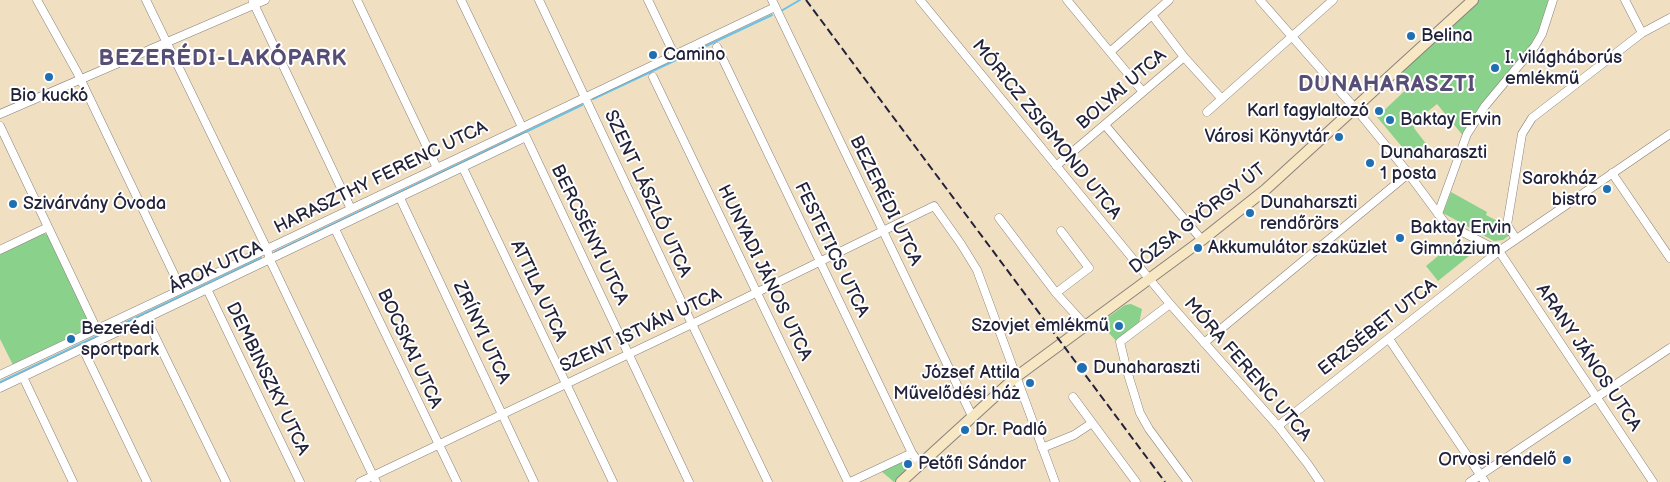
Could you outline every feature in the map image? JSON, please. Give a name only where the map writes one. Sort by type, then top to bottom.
[{"type":"main road","name":"DÓZSA GYÖRGY ÚT","points":[[901,482],[1016,377],[1202,240],[1265,190],[1473,0]]},
{"type":"street","points":[[37,0],[80,80],[181,290]]},
{"type":"street","points":[[146,0],[267,249],[270,260],[375,479]]},
{"type":"street","points":[[0,114],[167,43],[253,2],[265,0]]},
{"type":"street","points":[[357,0],[437,168]]},
{"type":"street","points":[[461,0],[522,127]]},
{"type":"street","name":"SZENT LÁSZLÓ UTCA","points":[[539,0],[768,482]]},
{"type":"street","points":[[648,0],[674,54]]},
{"type":"street","name":"MÓRICZ ZSIGMOND UTCA","points":[[920,0],[1149,279]]},
{"type":"street","points":[[1067,0],[1143,92]]},
{"type":"street","points":[[1110,52],[1169,0]]},
{"type":"street","points":[[1260,0],[1354,108],[1446,223],[1498,251]]},
{"type":"street","points":[[1207,112],[1333,0]]},
{"type":"street","points":[[1438,214],[1467,134],[1485,106],[1536,46],[1553,0]]},
{"type":"street","points":[[1625,0],[1642,33]]},
{"type":"street","points":[[253,2],[351,209]]},
{"type":"street","name":"HARASZTHY FERENC UTCA","points":[[0,374],[97,330],[585,97],[773,3]]},
{"type":"street","name":"BEZERÉDI UTCA","points":[[773,3],[972,416]]},
{"type":"street","points":[[1152,15],[1184,57],[1221,98]]},
{"type":"street","points":[[1516,239],[1508,224],[1522,134],[1532,118],[1642,33],[1670,18]]},
{"type":"street","name":"FESTETICS UTCA","points":[[717,47],[912,453],[920,464]]},
{"type":"street","name":"BOLYAI UTCA","points":[[1056,166],[1184,57]]},
{"type":"street","name":"HUNYADI JÁNOS UTCA","points":[[653,77],[849,482]]},
{"type":"street","points":[[1105,125],[1202,240]]},
{"type":"street","points":[[0,126],[97,330]]},
{"type":"street","name":"ERZSÉBET UTCA","points":[[1278,426],[1498,251],[1670,134]]},
{"type":"street","name":"ÁROK UTCA","points":[[0,388],[526,137]]},
{"type":"street","name":"BERCSÉNYI UTCA","points":[[526,137],[689,482]]},
{"type":"street","name":"ATTILA UTCA","points":[[463,168],[613,482]]},
{"type":"street","points":[[1612,173],[1670,258]]},
{"type":"street","points":[[1204,343],[1408,174]]},
{"type":"street","name":"ZRÍNYI UTCA","points":[[400,198],[534,482]]},
{"type":"street","name":"SZENT ISTVÁN UTCA","points":[[360,482],[375,479],[438,444],[630,354],[934,206],[977,270],[1016,377]]},
{"type":"street","points":[[999,218],[1056,293],[1085,325]]},
{"type":"street","points":[[0,250],[48,227]]},
{"type":"street","name":"BOCSKAI UTCA","points":[[335,229],[457,482]]},
{"type":"street","points":[[1056,293],[1089,268],[1060,231]]},
{"type":"street","name":"ARANY JÁNOS UTCA","points":[[1498,251],[1653,482]]},
{"type":"street","name":"MÓRA FERENC UTCA","points":[[1149,279],[1278,426],[1320,482]]},
{"type":"street","name":"DEMBINSZKY UTCA","points":[[207,289],[300,482]]},
{"type":"street","points":[[1170,304],[1120,342],[1140,413],[1149,429],[1188,482]]},
{"type":"street","points":[[146,318],[226,482]]},
{"type":"street","points":[[1389,339],[1482,479]]},
{"type":"street","points":[[1470,482],[1482,479],[1596,397],[1670,348]]},
{"type":"street","points":[[83,349],[147,482]]},
{"type":"street","points":[[23,377],[73,482]]},
{"type":"street","points":[[1016,377],[1055,482]]},
{"type":"street","points":[[1073,397],[1136,482]]},
{"type":"street","points":[[1042,448],[1074,435],[1092,423]]},
{"type":"street","points":[[849,482],[912,453]]},
{"type":"green space","points":[[1470,0],[1553,0],[1542,34],[1485,106],[1465,138],[1437,104],[1415,122],[1414,128],[1427,145],[1413,160],[1377,117],[1413,83],[1398,67]]},
{"type":"green space","points":[[1451,192],[1487,212],[1486,215],[1503,224],[1511,234],[1503,240],[1494,241],[1443,213]]},
{"type":"green space","points":[[43,233],[48,235],[91,323],[89,330],[14,367],[0,339],[0,254]]},
{"type":"green space","points":[[1456,241],[1469,256],[1438,281],[1426,266]]},
{"type":"green space","points":[[1131,304],[1142,309],[1139,324],[1117,342],[1100,323],[1125,305]]},
{"type":"green space","points":[[906,460],[910,467],[894,482],[881,471]]},
{"type":"waterway","points":[[781,11],[800,0]]},
{"type":"waterway","points":[[593,99],[772,15]]},
{"type":"waterway","points":[[275,252],[582,105]]},
{"type":"waterway","points":[[0,382],[261,258]]},
{"type":"railway","points":[[806,0],[1165,482]]},
{"type":"place","name":"Belina","points":[[1411,36]]},
{"type":"place","name":"Camino","points":[[653,55]]},
{"type":"place","name":"I. világháborús emlékmű","points":[[1495,68]]},
{"type":"place","name":"Bio kuckó","points":[[49,77]]},
{"type":"place","name":"Karl fagylaltozó","points":[[1379,111]]},
{"type":"place","name":"Baktay Ervin","points":[[1390,120]]},
{"type":"place","name":"Városi Könyvtár","points":[[1339,137]]},
{"type":"place","name":"Dunaharaszti 1 posta","points":[[1370,163]]},
{"type":"place","name":"Sarokház bistro","points":[[1607,189]]},
{"type":"place","name":"Szivárvány Óvoda","points":[[13,204]]},
{"type":"place","name":"Dunaharszti rendőrörs","points":[[1250,213]]},
{"type":"place","name":"Baktay Ervin Gimnázium","points":[[1400,238]]},
{"type":"place","name":"Akkumulátor szaküzlet","points":[[1198,248]]},
{"type":"place","name":"Szovjet emlékmű","points":[[1119,326]]},
{"type":"place","name":"Bezerédi sportpark","points":[[71,339]]},
{"type":"place","name":"Dunaharaszti","points":[[1082,368]]},
{"type":"place","name":"József Attila Művelődési ház","points":[[1030,383]]},
{"type":"place","name":"Dr. Padló","points":[[965,430]]},
{"type":"place","name":"Orvosi rendelő","points":[[1567,460]]},
{"type":"place","name":"Petőfi Sándor","points":[[908,464]]},
{"type":"district","name":"BEZERÉDI-LAKÓPARK","points":[[223,59]]},
{"type":"district","name":"DUNAHARASZTI","points":[[1387,85]]}]
